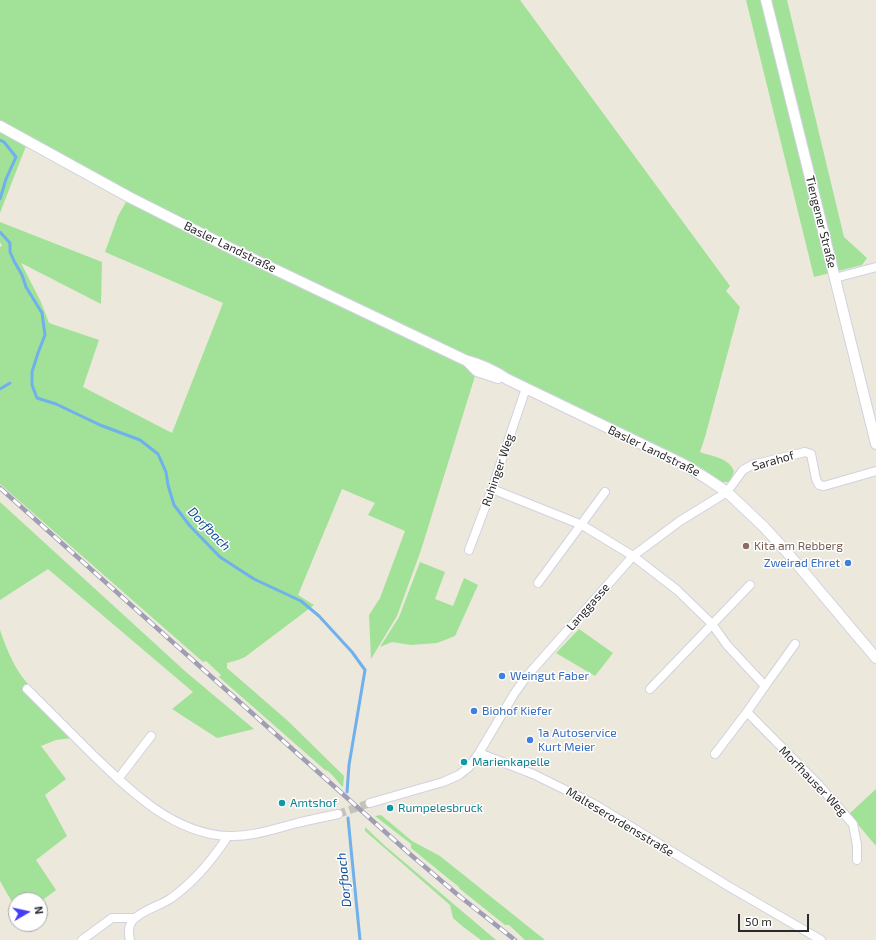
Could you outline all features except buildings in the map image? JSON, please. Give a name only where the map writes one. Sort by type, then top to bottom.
[{"type":"street","name":"Tiengener Straße","points":[[766,0],[876,444]]},
{"type":"street","name":"Basler Landstraße","points":[[0,126],[135,200],[232,249],[465,360],[479,364],[683,464],[727,492],[764,527],[876,658]]},
{"type":"street","points":[[835,278],[876,267]]},
{"type":"street","name":"Ruhinger Weg","points":[[469,550],[492,489],[526,388]]},
{"type":"street","name":"Sarahof","points":[[727,492],[743,470],[752,465],[805,452],[811,454],[816,479],[819,485],[824,486],[876,471]]},
{"type":"street","points":[[492,489],[582,525],[633,556],[677,590],[712,624],[727,645],[765,686]]},
{"type":"street","points":[[538,583],[605,492]]},
{"type":"street","name":"Langgasse","points":[[479,753],[514,694],[527,676],[633,556],[680,521],[727,492]]},
{"type":"street","points":[[650,689],[750,585]]},
{"type":"street","points":[[715,754],[747,712],[794,644]]},
{"type":"street","points":[[27,689],[118,779],[152,807],[179,822],[212,834],[228,836],[255,835],[338,814]]},
{"type":"street","name":"Morfhauser Weg","points":[[747,712],[818,784],[853,824],[857,860]]},
{"type":"street","points":[[118,779],[151,736]]},
{"type":"street","points":[[370,803],[443,782],[469,767],[479,753]]},
{"type":"street","name":"Malteserordensstraße","points":[[479,753],[533,774],[594,804],[728,886],[821,940]]},
{"type":"street","points":[[130,940],[128,934],[129,925],[134,918],[170,899],[198,874],[228,836]]},
{"type":"street","points":[[82,940],[112,918],[134,918]]},
{"type":"green space","points":[[0,0],[520,0],[730,286],[726,291],[740,307],[700,452],[720,458],[728,463],[734,471],[731,480],[728,482],[722,482],[701,468],[609,426],[504,373],[498,382],[475,376],[421,550],[397,616],[371,659],[369,615],[380,598],[405,531],[368,515],[375,503],[342,489],[298,595],[314,605],[245,657],[227,663],[227,668],[288,721],[344,776],[343,787],[330,772],[325,770],[219,677],[221,675],[206,661],[203,662],[0,484],[0,247],[2,246],[0,242],[0,222],[102,262],[101,304],[21,263],[41,302],[49,323],[99,340],[83,387],[172,433],[223,303],[105,252],[118,216],[126,202],[26,146],[0,213]]},
{"type":"green space","points":[[746,0],[787,0],[844,237],[867,258],[862,265],[814,277]]},
{"type":"green space","points":[[0,502],[186,672],[254,729],[217,738],[172,709],[193,692],[48,569],[0,600]]},
{"type":"green space","points":[[420,562],[445,572],[435,599],[453,606],[464,578],[478,585],[455,636],[437,643],[411,645],[392,642],[380,647],[399,617]]},
{"type":"green space","points":[[579,629],[613,653],[595,676],[556,653]]},
{"type":"green space","points":[[0,630],[11,658],[28,684],[24,687],[72,738],[56,740],[41,746],[66,779],[45,795],[67,836],[36,860],[56,890],[48,896],[48,892],[8,892],[8,895],[0,881]]},
{"type":"green space","points":[[876,789],[876,846],[849,814]]},
{"type":"green space","points":[[381,815],[412,841],[440,856],[545,940],[525,940],[509,925],[505,925],[411,848],[411,844],[375,816]]},
{"type":"green space","points":[[365,827],[384,845],[496,940],[481,940],[462,926],[453,918],[450,905],[365,831]]},
{"type":"waterway","name":"Dorfbach","points":[[0,140],[4,142],[16,157],[6,179],[0,199]]},
{"type":"waterway","name":"Dorfbach","points":[[0,232],[10,243],[10,252],[14,261],[22,275],[26,287],[42,313],[45,335],[32,372],[32,385],[37,398],[56,404],[100,425],[140,440],[158,454],[166,472],[174,505],[190,526],[220,557],[254,579],[301,601],[319,616],[352,652],[365,670],[349,765],[347,792]]},
{"type":"waterway","points":[[0,389],[10,383]]},
{"type":"waterway","name":"Dorfbach","points":[[348,818],[360,940]]},
{"type":"tunnel","points":[[338,814],[370,803]]},
{"type":"railway","points":[[0,488],[411,855],[458,895],[515,940]]},
{"type":"place","name":"Kita am Rebberg","points":[[746,546]]},
{"type":"place","name":"Zweirad Ehret","points":[[848,563]]},
{"type":"place","name":"Weingut Faber","points":[[502,676]]},
{"type":"place","name":"Biohof Kiefer","points":[[474,711]]},
{"type":"place","name":"1a Autoservice Kurt Meier","points":[[530,740]]},
{"type":"place","name":"Marienkapelle","points":[[464,762]]},
{"type":"place","name":"Amtshof","points":[[282,803]]},
{"type":"place","name":"Rumpelesbruck","points":[[390,808]]}]
